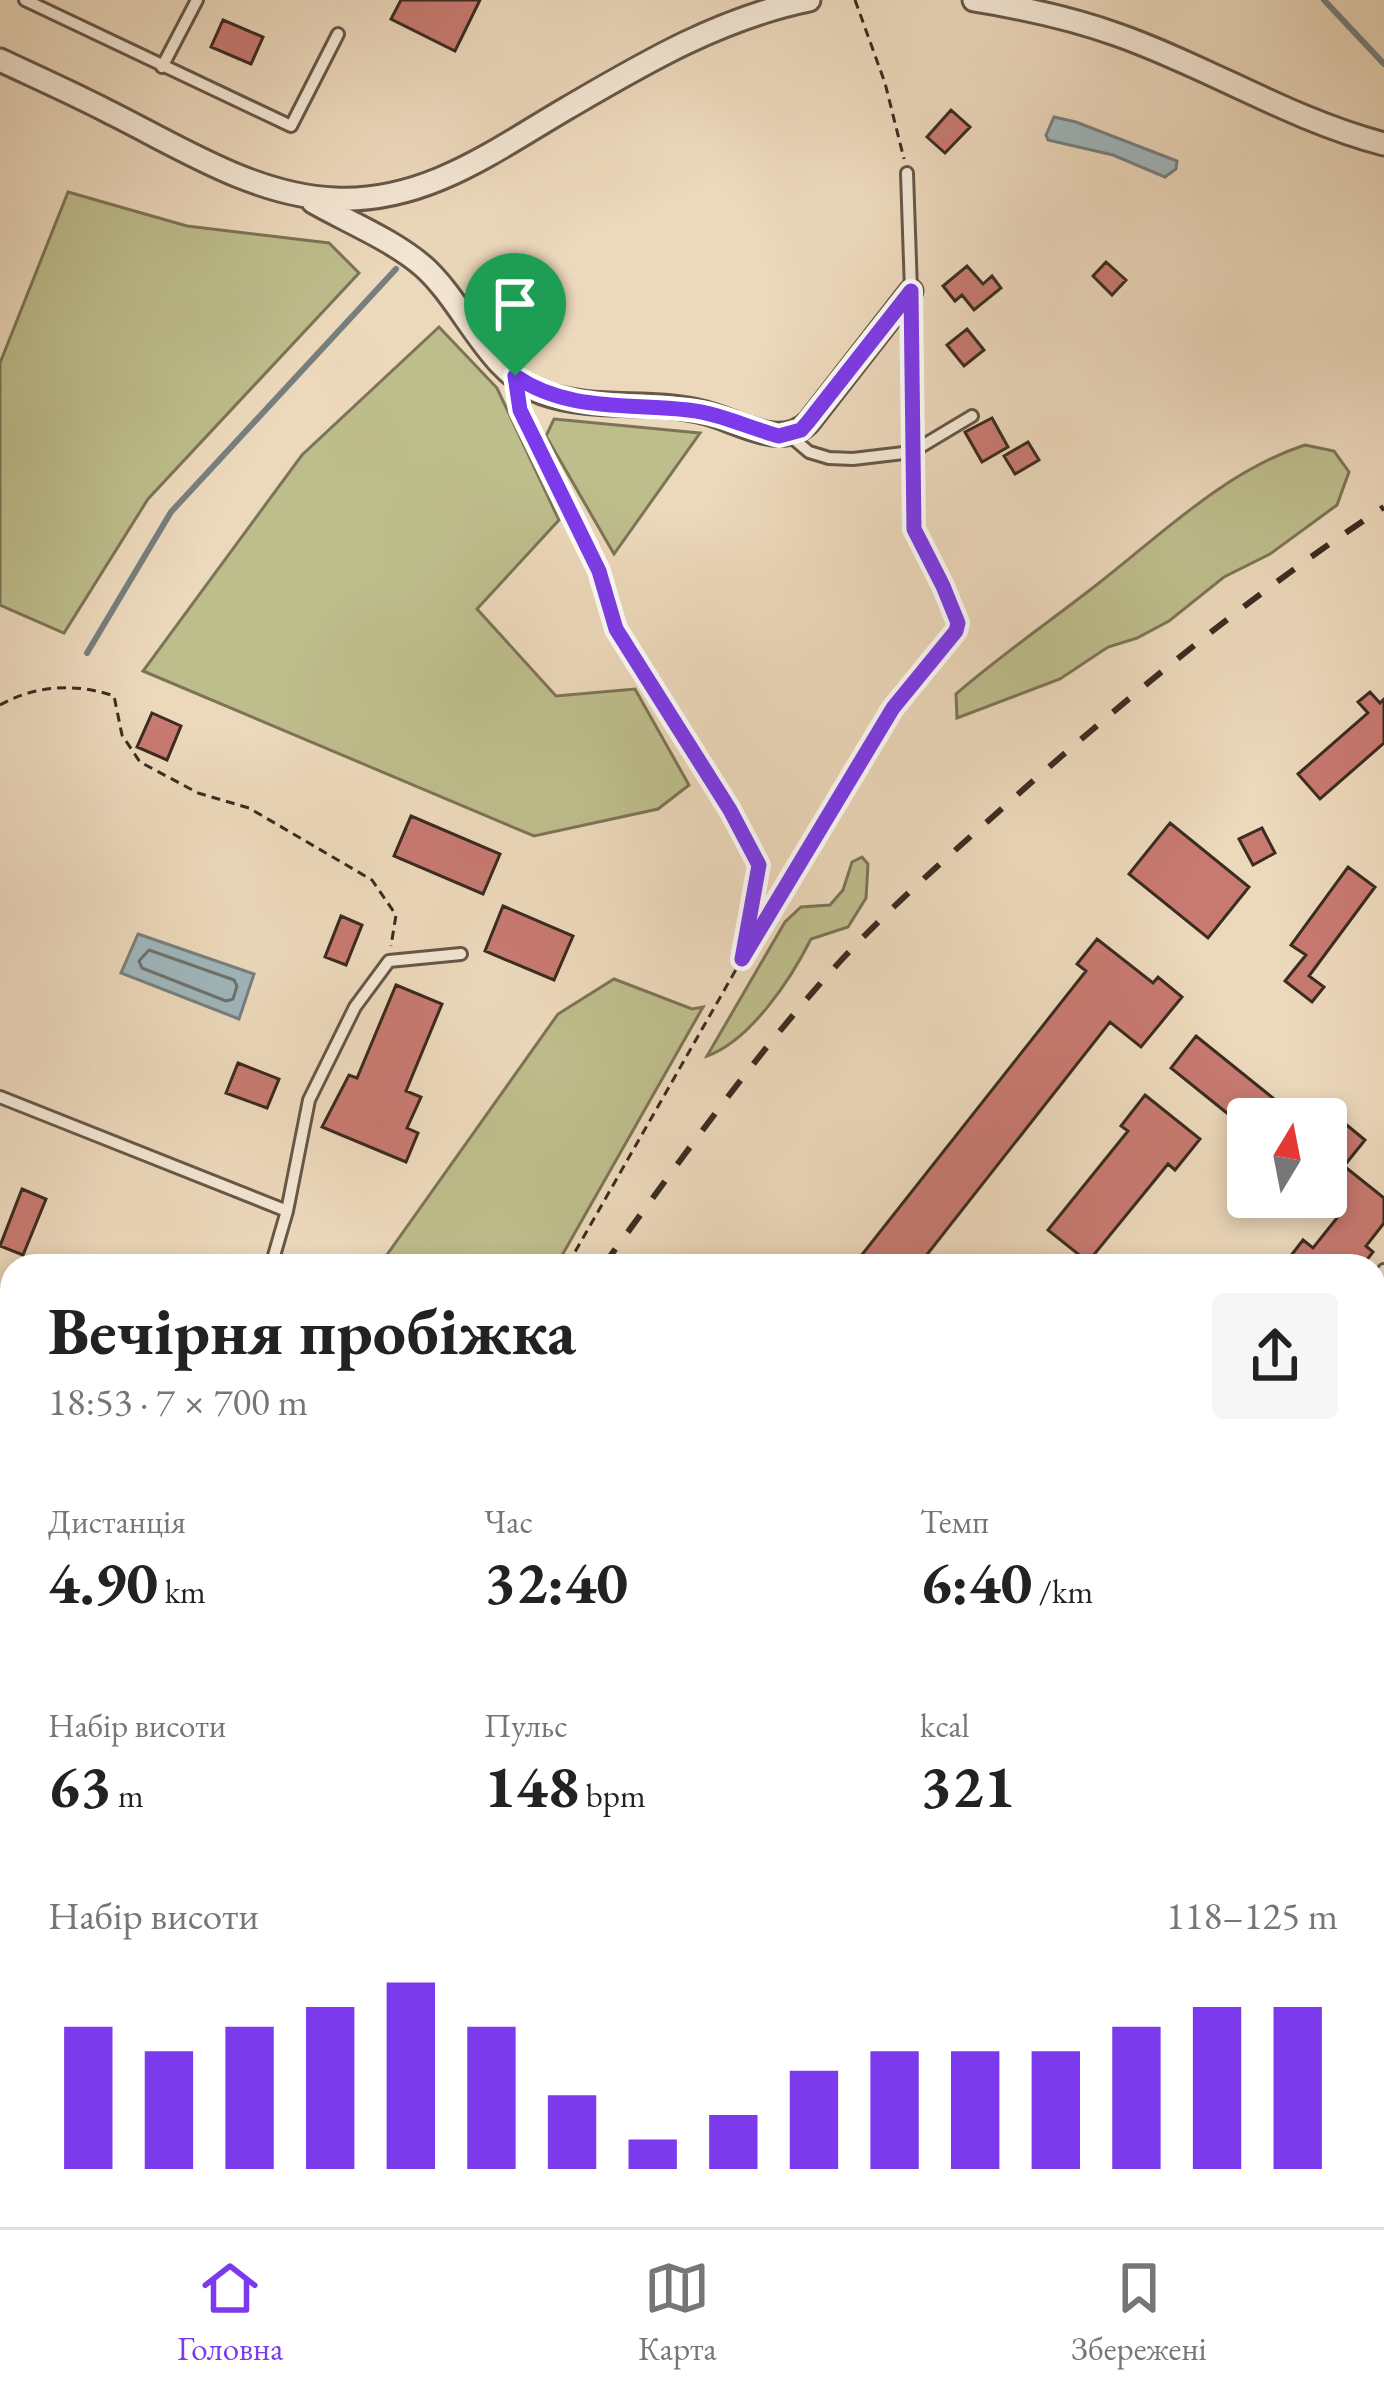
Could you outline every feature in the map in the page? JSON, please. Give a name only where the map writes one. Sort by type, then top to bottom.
[{"type":"street","points":[[0,60],[212,164],[297,193],[334,200],[371,198],[428,185],[479,162],[684,42],[740,18],[809,0]]},
{"type":"street","points":[[974,0],[1046,11],[1121,36],[1342,133],[1384,144]]},
{"type":"street","points":[[297,193],[422,266],[515,376],[538,392],[606,407],[690,410],[779,436],[808,422],[911,291]]},
{"type":"lane","points":[[25,0],[291,126],[338,34]]},
{"type":"lane","points":[[162,67],[197,0]]},
{"type":"lane","points":[[907,172],[911,291]]},
{"type":"lane","points":[[789,435],[809,452],[829,458],[912,452],[972,416]]},
{"type":"lane","points":[[274,1254],[310,1100],[355,1007],[389,961],[461,954]]},
{"type":"lane","points":[[0,1097],[287,1211]]},
{"type":"path","points":[[855,0],[885,82],[907,172]]},
{"type":"path","points":[[574,1254],[742,959],[893,708],[956,631],[958,623],[943,586],[914,529],[911,291]]},
{"type":"path","points":[[515,376],[520,410],[599,571],[616,629],[730,810],[759,865],[742,959]]},
{"type":"path","points":[[0,705],[20,694],[83,686],[114,696],[122,735],[140,762],[198,793],[249,808],[372,880],[396,915],[389,961]]},
{"type":"shaded area","points":[[68,192],[187,226],[329,243],[359,273],[148,499],[64,633],[0,605],[0,363]]},
{"type":"shaded area","points":[[439,327],[497,388],[559,520],[477,609],[556,696],[635,689],[689,785],[658,809],[534,836],[143,671],[302,455]]},
{"type":"shaded area","points":[[554,419],[700,433],[614,554],[546,436]]},
{"type":"shaded area","points":[[1305,445],[1334,451],[1349,472],[1337,505],[1270,554],[1224,577],[1169,621],[1108,647],[1060,679],[957,718],[956,694],[992,664],[1224,485]]},
{"type":"shaded area","points":[[862,857],[868,864],[866,898],[848,927],[811,939],[781,990],[754,1023],[707,1056],[785,922],[801,907],[830,905],[843,890],[852,862]]},
{"type":"shaded area","points":[[614,979],[692,1009],[703,1007],[563,1254],[388,1254],[558,1014]]},
{"type":"water","points":[[1054,117],[1177,161],[1176,169],[1165,177],[1113,155],[1048,140]]},
{"type":"water","points":[[138,934],[254,974],[239,1019],[121,973]]},
{"type":"building","points":[[401,0],[480,0],[455,51],[391,19]]},
{"type":"building","points":[[223,20],[263,37],[251,64],[211,47]]},
{"type":"building","points":[[951,110],[970,127],[945,153],[927,137]]},
{"type":"building","points":[[1106,262],[1126,280],[1112,295],[1093,276]]},
{"type":"building","points":[[967,266],[983,284],[992,276],[1001,288],[974,310],[962,295],[955,301],[943,286]]},
{"type":"building","points":[[967,329],[984,350],[964,366],[947,345]]},
{"type":"building","points":[[992,418],[1008,447],[982,462],[965,432]]},
{"type":"building","points":[[1028,442],[1039,460],[1015,474],[1004,456]]},
{"type":"building","points":[[1370,692],[1380,703],[1384,699],[1384,743],[1320,799],[1298,774],[1368,713],[1358,702]]},
{"type":"building","points":[[152,713],[181,726],[167,760],[137,747]]},
{"type":"building","points":[[411,816],[500,854],[483,894],[394,856]]},
{"type":"building","points":[[1170,823],[1249,887],[1208,938],[1129,874]]},
{"type":"building","points":[[1262,828],[1275,853],[1253,865],[1239,839]]},
{"type":"building","points":[[1348,867],[1375,887],[1309,976],[1324,987],[1312,1002],[1285,981],[1306,955],[1291,945]]},
{"type":"building","points":[[503,906],[573,936],[554,980],[485,951]]},
{"type":"building","points":[[341,916],[362,925],[346,965],[325,957]]},
{"type":"building","points":[[1097,939],[1153,983],[1158,977],[1182,997],[1141,1047],[1110,1022],[927,1254],[862,1254],[1086,971],[1077,964]]},
{"type":"building","points":[[396,985],[442,1004],[406,1091],[421,1097],[407,1128],[418,1133],[406,1162],[322,1127],[349,1075],[357,1078]]},
{"type":"building","points":[[1196,1036],[1273,1098],[1227,1098],[1227,1113],[1171,1068]]},
{"type":"building","points":[[238,1063],[279,1079],[267,1108],[226,1093]]},
{"type":"building","points":[[1145,1095],[1200,1139],[1175,1170],[1168,1164],[1095,1254],[1078,1254],[1048,1230],[1128,1131],[1121,1126]]},
{"type":"building","points":[[1347,1125],[1365,1140],[1347,1162]]},
{"type":"building","points":[[1347,1168],[1384,1198],[1384,1223],[1366,1246],[1371,1254],[1292,1254],[1303,1240],[1313,1248],[1337,1218],[1347,1218]]},
{"type":"building","points":[[22,1189],[46,1199],[23,1254],[0,1246]]},
{"type":"waterway","points":[[1324,0],[1384,64]]},
{"type":"waterway","points":[[87,653],[171,512],[396,269]]},
{"type":"railway","points":[[612,1254],[767,1047],[898,903],[1155,677],[1244,606],[1384,507]]},
{"type":"route","points":[[911,291],[914,529],[943,586],[958,623],[956,631],[893,708],[742,959],[759,865],[730,810],[616,629],[599,571],[520,410],[515,376],[538,392],[572,401],[690,410],[789,435],[808,422],[911,291]]}]
